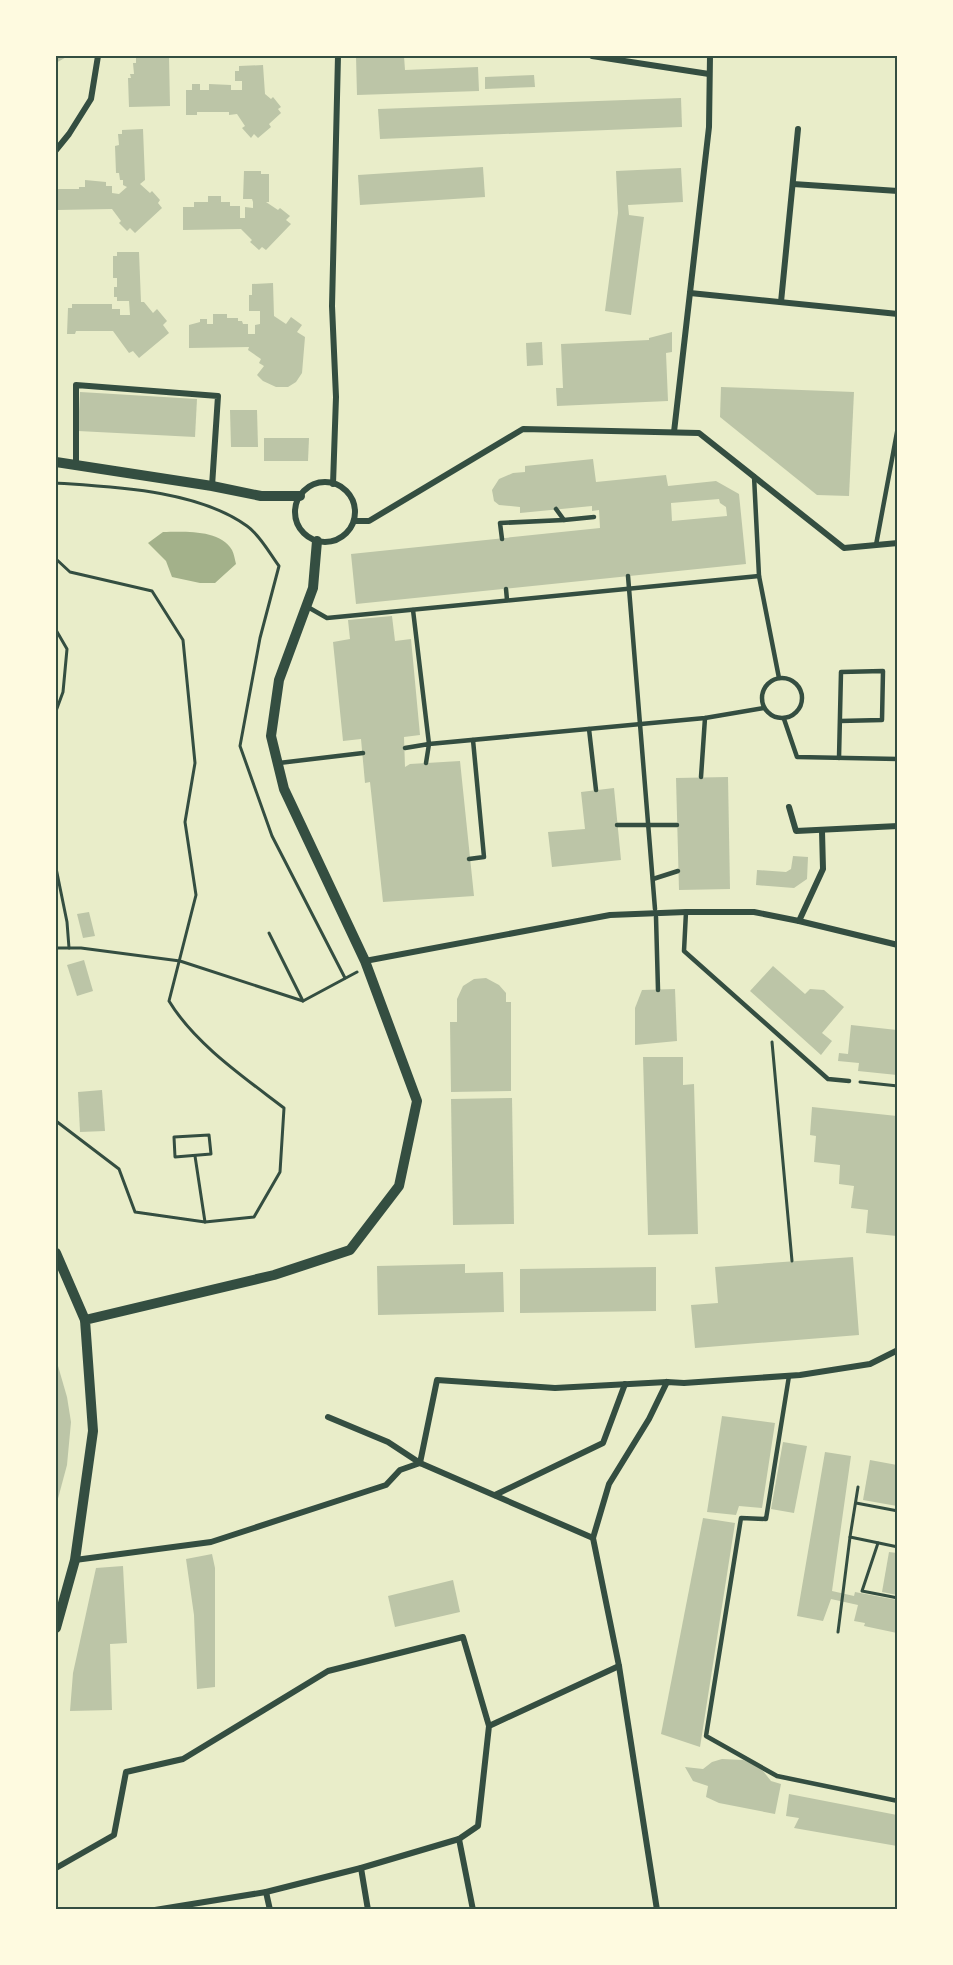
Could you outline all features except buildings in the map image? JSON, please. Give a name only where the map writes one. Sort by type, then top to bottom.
[{"type":"street","points":[[56,150],[91,99],[98,56]]},
{"type":"street","points":[[333,484],[336,397],[332,306],[338,56]]},
{"type":"street","points":[[592,56],[621,57],[709,74]]},
{"type":"street","points":[[674,432],[709,128],[710,56]]},
{"type":"street","points":[[781,302],[798,129]]},
{"type":"street","points":[[793,184],[897,191]]},
{"type":"street","points":[[690,293],[897,314]]},
{"type":"street","points":[[76,465],[76,385],[218,396],[212,486]]},
{"type":"street","points":[[354,521],[369,521],[523,429],[699,433],[844,548],[897,543]]},
{"type":"street","points":[[56,462],[212,486],[261,496],[300,496]]},
{"type":"street","points":[[315,484],[333,484],[349,494],[355,511],[354,521],[350,529],[335,540],[316,541],[301,530],[297,522],[296,504],[300,496],[315,484]]},
{"type":"street","points":[[85,1320],[274,1275],[351,1250],[399,1186],[417,1101],[365,962],[284,789],[271,736],[279,680],[313,588],[316,541]]},
{"type":"street","points":[[789,807],[796,831],[897,826]]},
{"type":"street","points":[[799,921],[823,869],[822,831]]},
{"type":"street","points":[[365,962],[610,915],[686,912],[754,912],[897,945]]},
{"type":"street","points":[[56,1253],[85,1320],[93,1431],[75,1560],[56,1628]]},
{"type":"street","points":[[420,1463],[437,1380],[555,1388],[684,1383],[789,1376],[870,1364],[897,1350]]},
{"type":"street","points":[[657,1910],[619,1666],[593,1538],[609,1484],[649,1419],[667,1382]]},
{"type":"street","points":[[495,1496],[603,1443],[625,1384]]},
{"type":"street","points":[[328,1417],[388,1442],[420,1463],[593,1538]]},
{"type":"street","points":[[75,1560],[211,1542],[386,1485],[400,1470],[420,1463]]},
{"type":"street","points":[[56,1868],[114,1835],[126,1772],[183,1759],[328,1671],[463,1637],[489,1726],[478,1826],[459,1839],[361,1868],[266,1892],[160,1909]]},
{"type":"street","points":[[489,1726],[619,1666]]},
{"type":"street","points":[[459,1839],[473,1910]]},
{"type":"street","points":[[361,1868],[368,1910]]},
{"type":"street","points":[[266,1892],[270,1910]]},
{"type":"lane","points":[[876,545],[897,427]]},
{"type":"lane","points":[[754,476],[759,576],[779,678]]},
{"type":"lane","points":[[556,509],[564,519]]},
{"type":"lane","points":[[502,539],[500,523],[594,517]]},
{"type":"lane","points":[[628,576],[655,909]]},
{"type":"lane","points":[[306,606],[327,618],[759,576]]},
{"type":"lane","points":[[506,588],[507,600]]},
{"type":"lane","points":[[413,610],[429,744],[426,763]]},
{"type":"lane","points":[[839,758],[841,672],[883,671],[882,720],[840,722]]},
{"type":"lane","points":[[779,678],[797,684],[802,696],[800,709],[790,717],[784,719],[772,716],[764,708],[761,697],[769,682],[779,678]]},
{"type":"lane","points":[[405,747],[705,718],[764,708]]},
{"type":"lane","points":[[701,777],[705,718]]},
{"type":"lane","points":[[784,719],[797,757],[897,759]]},
{"type":"lane","points":[[589,729],[596,790]]},
{"type":"lane","points":[[469,859],[484,857],[473,740]]},
{"type":"lane","points":[[277,763],[363,753]]},
{"type":"lane","points":[[617,825],[677,825]]},
{"type":"lane","points":[[653,879],[678,871]]},
{"type":"lane","points":[[686,912],[684,951],[828,1079],[849,1081]]},
{"type":"lane","points":[[656,917],[658,990]]},
{"type":"lane","points":[[789,1376],[766,1519],[741,1518],[705,1736],[777,1776],[897,1802]]},
{"type":"path","points":[[56,483],[107,486],[177,496],[222,513],[249,527],[279,566],[260,638],[240,746],[272,836],[345,978]]},
{"type":"path","points":[[56,559],[70,572],[152,591],[183,640],[195,763],[185,822],[196,895],[169,1001],[180,1019],[229,1065],[284,1108],[280,1172],[254,1217],[205,1222],[135,1212],[119,1169],[56,1120]]},
{"type":"path","points":[[56,630],[67,649],[63,692],[56,711]]},
{"type":"path","points":[[56,868],[67,922],[69,948]]},
{"type":"path","points":[[269,933],[303,1001]]},
{"type":"path","points":[[56,948],[180,962],[303,1001],[357,972],[365,962]]},
{"type":"path","points":[[771,1028],[792,1261]]},
{"type":"path","points":[[849,1081],[897,1086]]},
{"type":"path","points":[[209,1134],[211,1154],[195,1156],[175,1157],[174,1137],[209,1134]]},
{"type":"path","points":[[195,1156],[205,1222]]},
{"type":"path","points":[[838,1632],[858,1487]]},
{"type":"path","points":[[856,1503],[897,1511]]},
{"type":"path","points":[[850,1537],[897,1547]]},
{"type":"path","points":[[878,1543],[862,1590],[897,1598]]},
{"type":"shaded area","points":[[163,532],[201,533],[219,538],[232,550],[236,564],[215,583],[200,583],[172,577],[166,561],[148,543]]}]
